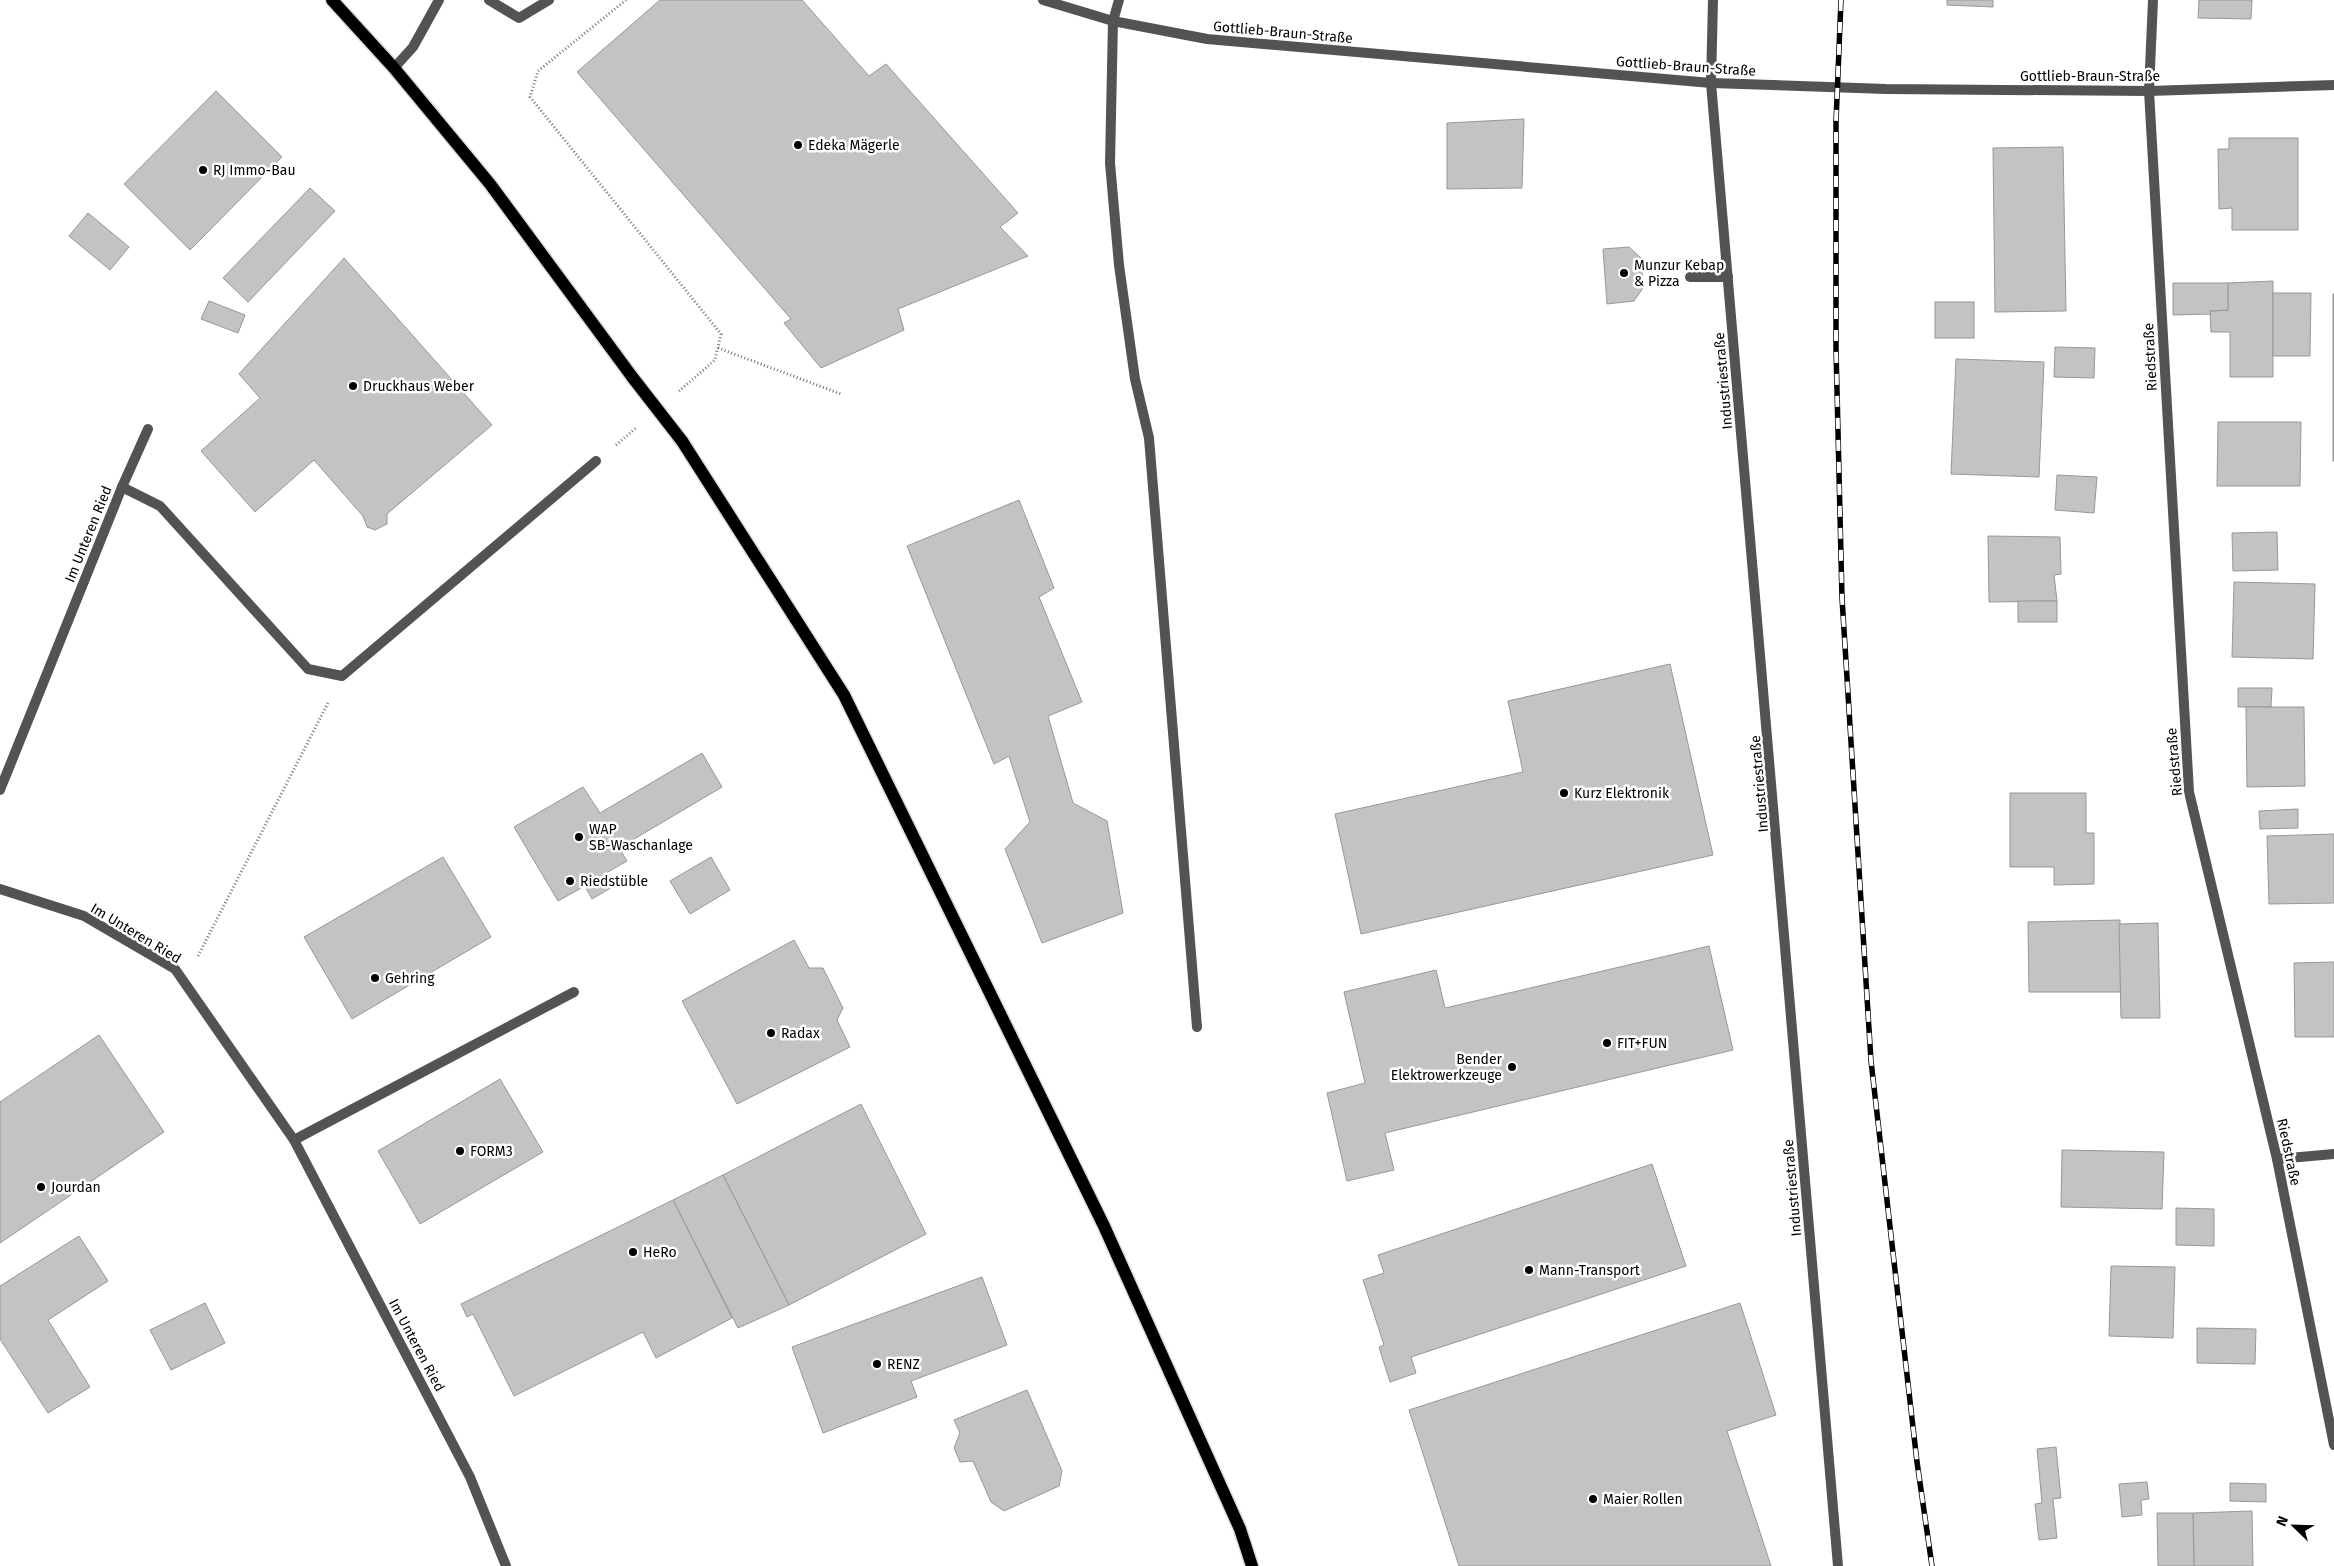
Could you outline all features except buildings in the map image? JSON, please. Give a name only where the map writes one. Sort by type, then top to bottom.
[{"type":"main road","points":[[332,0],[394,68],[490,184],[633,378],[682,441],[844,695],[1104,1226],[1240,1529],[1252,1566]]},
{"type":"street","points":[[394,68],[414,47],[439,0]]},
{"type":"street","points":[[489,0],[519,18],[549,0]]},
{"type":"street","name":"Gottlieb-Braun-Straße","points":[[1043,0],[1113,21],[1207,40],[1711,83],[1886,89],[2149,91],[2334,85]]},
{"type":"street","points":[[1119,0],[1113,21],[1110,173],[1119,265],[1132,360],[1149,438],[1197,1027]]},
{"type":"street","name":"Industriestraße","points":[[1713,0],[1711,83],[1838,1566]]},
{"type":"street","name":"Riedstraße","points":[[2154,0],[2149,91],[2189,792],[2277,1159],[2334,1445]]},
{"type":"street","points":[[1690,277],[1728,277]]},
{"type":"street","name":"Im Unteren Ried","points":[[0,790],[122,487],[148,429]]},
{"type":"street","points":[[122,487],[160,506],[308,669],[342,676],[596,461]]},
{"type":"street","name":"Im Unteren Ried","points":[[0,889],[84,916],[175,969],[294,1140],[470,1477],[506,1566]]},
{"type":"street","points":[[294,1140],[574,992]]},
{"type":"street","points":[[2277,1159],[2334,1154]]},
{"type":"path","points":[[626,0],[538,71],[530,97],[721,334],[716,360],[678,392]]},
{"type":"path","points":[[718,348],[841,394]]},
{"type":"path","points":[[596,461],[641,423]]},
{"type":"path","points":[[185,983],[342,676]]},
{"type":"railway","points":[[1841,0],[1836,122],[1836,348],[1842,598],[1871,1061],[1917,1462],[1932,1566]]},
{"type":"place","name":"Edeka Mägerle","points":[[798,145]]},
{"type":"place","name":"RJ Immo-Bau","points":[[203,170]]},
{"type":"place","name":"Munzur Kebap & Pizza","points":[[1624,273]]},
{"type":"place","name":"Druckhaus Weber","points":[[353,386]]},
{"type":"place","name":"Kurz Elektronik","points":[[1564,793]]},
{"type":"place","name":"WAP SB-Waschanlage","points":[[579,837]]},
{"type":"place","name":"Riedstüble","points":[[570,881]]},
{"type":"place","name":"Gehring","points":[[375,978]]},
{"type":"place","name":"Radax","points":[[771,1033]]},
{"type":"place","name":"FIT+FUN","points":[[1607,1043]]},
{"type":"place","name":"Bender Elektrowerkzeuge","points":[[1512,1067]]},
{"type":"place","name":"FORM3","points":[[460,1151]]},
{"type":"place","name":"Jourdan","points":[[41,1187]]},
{"type":"place","name":"HeRo","points":[[633,1252]]},
{"type":"place","name":"Mann-Transport","points":[[1529,1270]]},
{"type":"place","name":"RENZ","points":[[877,1364]]},
{"type":"place","name":"Maier Rollen","points":[[1593,1499]]}]
